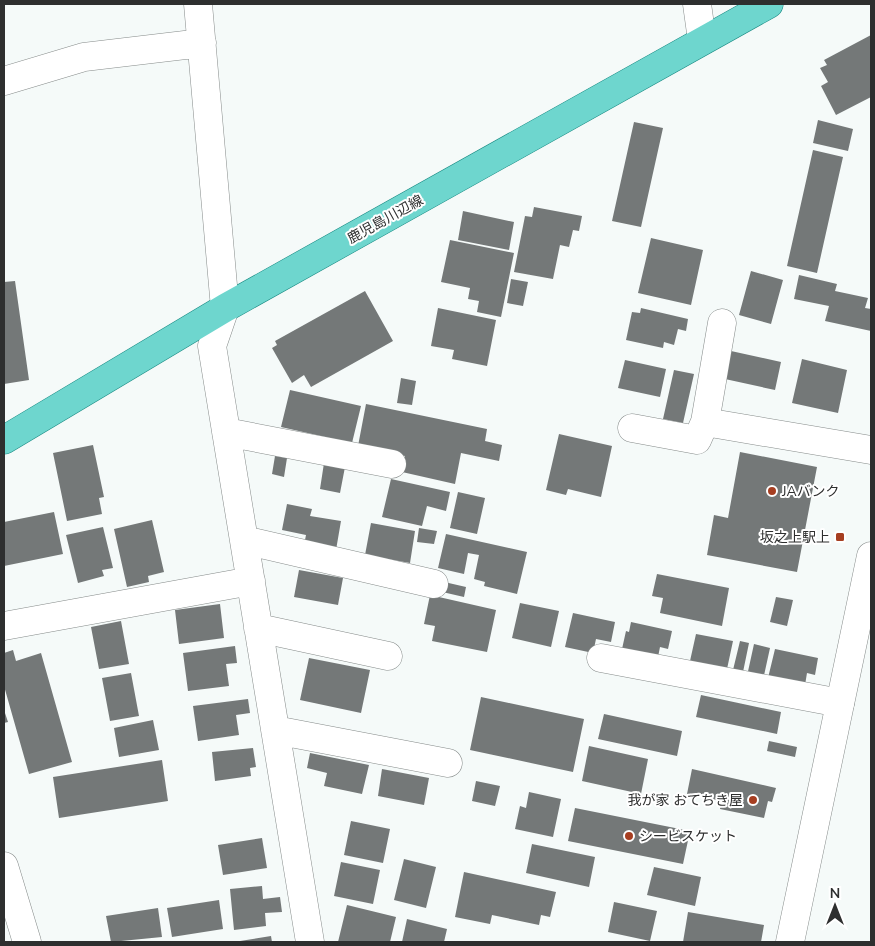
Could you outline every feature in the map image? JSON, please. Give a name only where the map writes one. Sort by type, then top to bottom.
[{"type":"main road","name":"鹿児島川辺線","points":[[4,440],[224,308],[769,4]]},
{"type":"street","points":[[198,4],[224,308],[212,346],[310,942]]},
{"type":"street","points":[[697,4],[702,40]]},
{"type":"street","points":[[4,81],[84,57],[202,43]]},
{"type":"street","points":[[632,428],[697,440],[705,422],[722,323]]},
{"type":"street","points":[[705,422],[871,450]]},
{"type":"street","points":[[226,432],[392,464]]},
{"type":"street","points":[[244,540],[434,584]]},
{"type":"street","points":[[790,942],[871,556]]},
{"type":"street","points":[[4,626],[250,581]]},
{"type":"street","points":[[258,628],[388,656]]},
{"type":"street","points":[[601,658],[840,703]]},
{"type":"street","points":[[275,730],[448,762]]},
{"type":"street","points":[[4,866],[27,942]]},
{"type":"building","points":[[871,35],[871,97],[836,115],[821,86],[828,82],[820,68],[827,65],[824,60]]},
{"type":"building","points":[[818,120],[853,129],[848,151],[813,143]]},
{"type":"building","points":[[634,122],[663,128],[641,227],[612,221]]},
{"type":"building","points":[[813,150],[843,157],[817,273],[787,266]]},
{"type":"building","points":[[534,207],[582,216],[579,231],[573,230],[569,247],[560,245],[553,279],[514,272],[525,216],[532,217]]},
{"type":"building","points":[[463,211],[514,222],[509,250],[458,240]]},
{"type":"building","points":[[651,238],[703,250],[691,305],[638,293]]},
{"type":"building","points":[[450,240],[514,253],[501,317],[477,312],[479,301],[468,299],[470,288],[441,282]]},
{"type":"building","points":[[751,271],[783,280],[771,324],[739,315]]},
{"type":"building","points":[[799,275],[837,284],[835,291],[868,298],[865,308],[871,309],[871,331],[825,321],[829,306],[794,299]]},
{"type":"building","points":[[511,279],[528,282],[523,306],[507,303]]},
{"type":"building","points":[[15,281],[29,380],[4,384],[4,282]]},
{"type":"building","points":[[365,291],[393,341],[311,387],[304,375],[292,383],[272,348],[277,345],[275,341]]},
{"type":"building","points":[[438,308],[496,320],[487,366],[452,359],[454,350],[431,346]]},
{"type":"building","points":[[641,308],[688,319],[686,331],[678,329],[674,345],[664,342],[663,348],[626,340],[632,312],[640,313]]},
{"type":"building","points":[[731,351],[781,362],[775,390],[725,379]]},
{"type":"building","points":[[802,359],[847,370],[838,413],[792,403]]},
{"type":"building","points":[[625,360],[666,369],[660,397],[618,388]]},
{"type":"building","points":[[674,370],[694,374],[683,423],[663,419]]},
{"type":"building","points":[[401,378],[416,381],[412,405],[397,403]]},
{"type":"building","points":[[290,390],[361,406],[352,443],[281,427]]},
{"type":"building","points":[[366,404],[487,429],[485,441],[502,445],[499,461],[461,453],[455,484],[402,472],[405,456],[358,446]]},
{"type":"building","points":[[559,434],[612,446],[601,497],[568,489],[566,495],[546,490]]},
{"type":"building","points":[[93,445],[104,497],[99,498],[102,514],[67,521],[53,453]]},
{"type":"building","name":"JAバンク","points":[[740,452],[817,467],[797,572],[707,555],[714,515],[728,518]]},
{"type":"building","points":[[275,456],[287,458],[284,477],[272,474]]},
{"type":"building","points":[[324,463],[345,467],[340,493],[320,489]]},
{"type":"building","points":[[391,479],[450,492],[446,511],[427,506],[422,526],[382,517]]},
{"type":"building","points":[[458,492],[485,498],[477,534],[450,528]]},
{"type":"building","points":[[287,504],[312,509],[310,516],[341,521],[336,550],[304,545],[306,535],[282,530]]},
{"type":"building","points":[[54,512],[63,554],[4,566],[4,522]]},
{"type":"building","points":[[152,520],[164,572],[148,576],[149,582],[127,587],[114,529]]},
{"type":"building","points":[[371,523],[415,531],[410,563],[365,555]]},
{"type":"building","points":[[103,527],[113,568],[102,570],[104,576],[78,583],[66,535]]},
{"type":"building","points":[[419,528],[437,531],[434,544],[417,542]]},
{"type":"building","points":[[446,534],[527,552],[517,594],[484,586],[485,582],[474,579],[479,555],[468,553],[464,574],[438,568]]},
{"type":"building","points":[[299,570],[343,578],[338,605],[294,597]]},
{"type":"building","points":[[657,574],[729,588],[722,626],[660,613],[663,598],[652,596]]},
{"type":"building","points":[[440,581],[466,587],[464,597],[438,591]]},
{"type":"building","points":[[430,595],[496,610],[487,652],[432,641],[435,626],[424,624]]},
{"type":"building","points":[[776,597],[793,600],[787,626],[770,622]]},
{"type":"building","points":[[520,603],[559,611],[551,647],[512,638]]},
{"type":"building","points":[[220,604],[224,638],[179,644],[175,610]]},
{"type":"building","points":[[573,613],[615,622],[611,642],[596,639],[593,653],[565,647]]},
{"type":"building","points":[[121,621],[129,664],[99,669],[91,627]]},
{"type":"building","points":[[631,622],[672,631],[668,649],[660,647],[658,657],[622,649],[626,631],[629,632]]},
{"type":"building","points":[[696,634],[733,641],[727,669],[690,661]]},
{"type":"building","points":[[740,641],[749,643],[743,672],[733,670]]},
{"type":"building","points":[[754,644],[770,648],[763,680],[747,676]]},
{"type":"building","points":[[235,646],[237,663],[226,664],[229,686],[188,691],[183,653]]},
{"type":"building","points":[[775,649],[818,658],[815,675],[807,673],[805,685],[768,678]]},
{"type":"building","points":[[13,650],[16,661],[41,653],[72,762],[29,774],[4,686],[4,653]]},
{"type":"building","points":[[309,658],[370,670],[361,713],[300,700]]},
{"type":"building","points":[[131,673],[139,716],[110,721],[102,678]]},
{"type":"building","points":[[701,695],[781,712],[777,734],[696,717]]},
{"type":"building","points":[[481,697],[584,719],[573,772],[470,750]]},
{"type":"building","points":[[248,699],[250,713],[236,715],[239,735],[198,741],[193,706]]},
{"type":"building","points":[[4,710],[8,722],[4,723]]},
{"type":"building","points":[[604,714],[682,731],[677,756],[598,739]]},
{"type":"building","points":[[153,720],[159,750],[119,757],[114,728]]},
{"type":"building","points":[[769,741],[797,747],[795,757],[767,751]]},
{"type":"building","points":[[589,746],[648,759],[641,794],[582,781]]},
{"type":"building","points":[[253,748],[256,767],[250,768],[251,776],[215,781],[212,752]]},
{"type":"building","points":[[310,753],[369,765],[362,794],[324,786],[327,773],[307,768]]},
{"type":"building","points":[[162,760],[168,801],[59,818],[53,777]]},
{"type":"building","points":[[382,769],[429,778],[424,805],[378,796]]},
{"type":"building","points":[[692,769],[776,788],[772,802],[768,801],[764,818],[720,809],[721,801],[687,794]]},
{"type":"building","points":[[476,781],[500,786],[495,806],[472,801]]},
{"type":"building","points":[[529,792],[561,799],[553,837],[515,829],[520,806],[526,808]]},
{"type":"building","name":"シービスケット","points":[[575,808],[690,831],[683,864],[568,841]]},
{"type":"building","points":[[351,821],[390,829],[383,863],[344,855]]},
{"type":"building","points":[[262,838],[267,868],[223,875],[218,845]]},
{"type":"building","points":[[532,844],[595,857],[589,887],[526,873]]},
{"type":"building","points":[[404,859],[436,867],[426,908],[394,900]]},
{"type":"building","points":[[341,862],[380,870],[373,904],[334,896]]},
{"type":"building","points":[[654,867],[701,877],[695,906],[647,895]]},
{"type":"building","points":[[464,872],[556,892],[550,917],[541,915],[539,925],[492,915],[490,924],[455,917]]},
{"type":"building","points":[[262,886],[263,899],[280,897],[282,912],[265,913],[266,926],[234,930],[230,889]]},
{"type":"building","points":[[219,900],[223,929],[172,937],[167,908]]},
{"type":"building","points":[[614,902],[657,911],[650,941],[608,932]]},
{"type":"building","points":[[347,905],[396,917],[390,942],[338,942]]},
{"type":"building","points":[[158,908],[162,937],[111,942],[106,916]]},
{"type":"building","points":[[688,912],[764,925],[761,942],[683,942]]},
{"type":"building","points":[[407,919],[447,929],[444,942],[402,942]]},
{"type":"building","points":[[271,936],[272,942],[240,942],[240,941]]},
{"type":"place","name":"JAバンク","points":[[772,491]]},
{"type":"place","name":"坂之上駅上","points":[[840,537]]},
{"type":"place","name":"我が家 おてちき屋","points":[[753,800]]},
{"type":"place","name":"シービスケット","points":[[629,836]]}]
